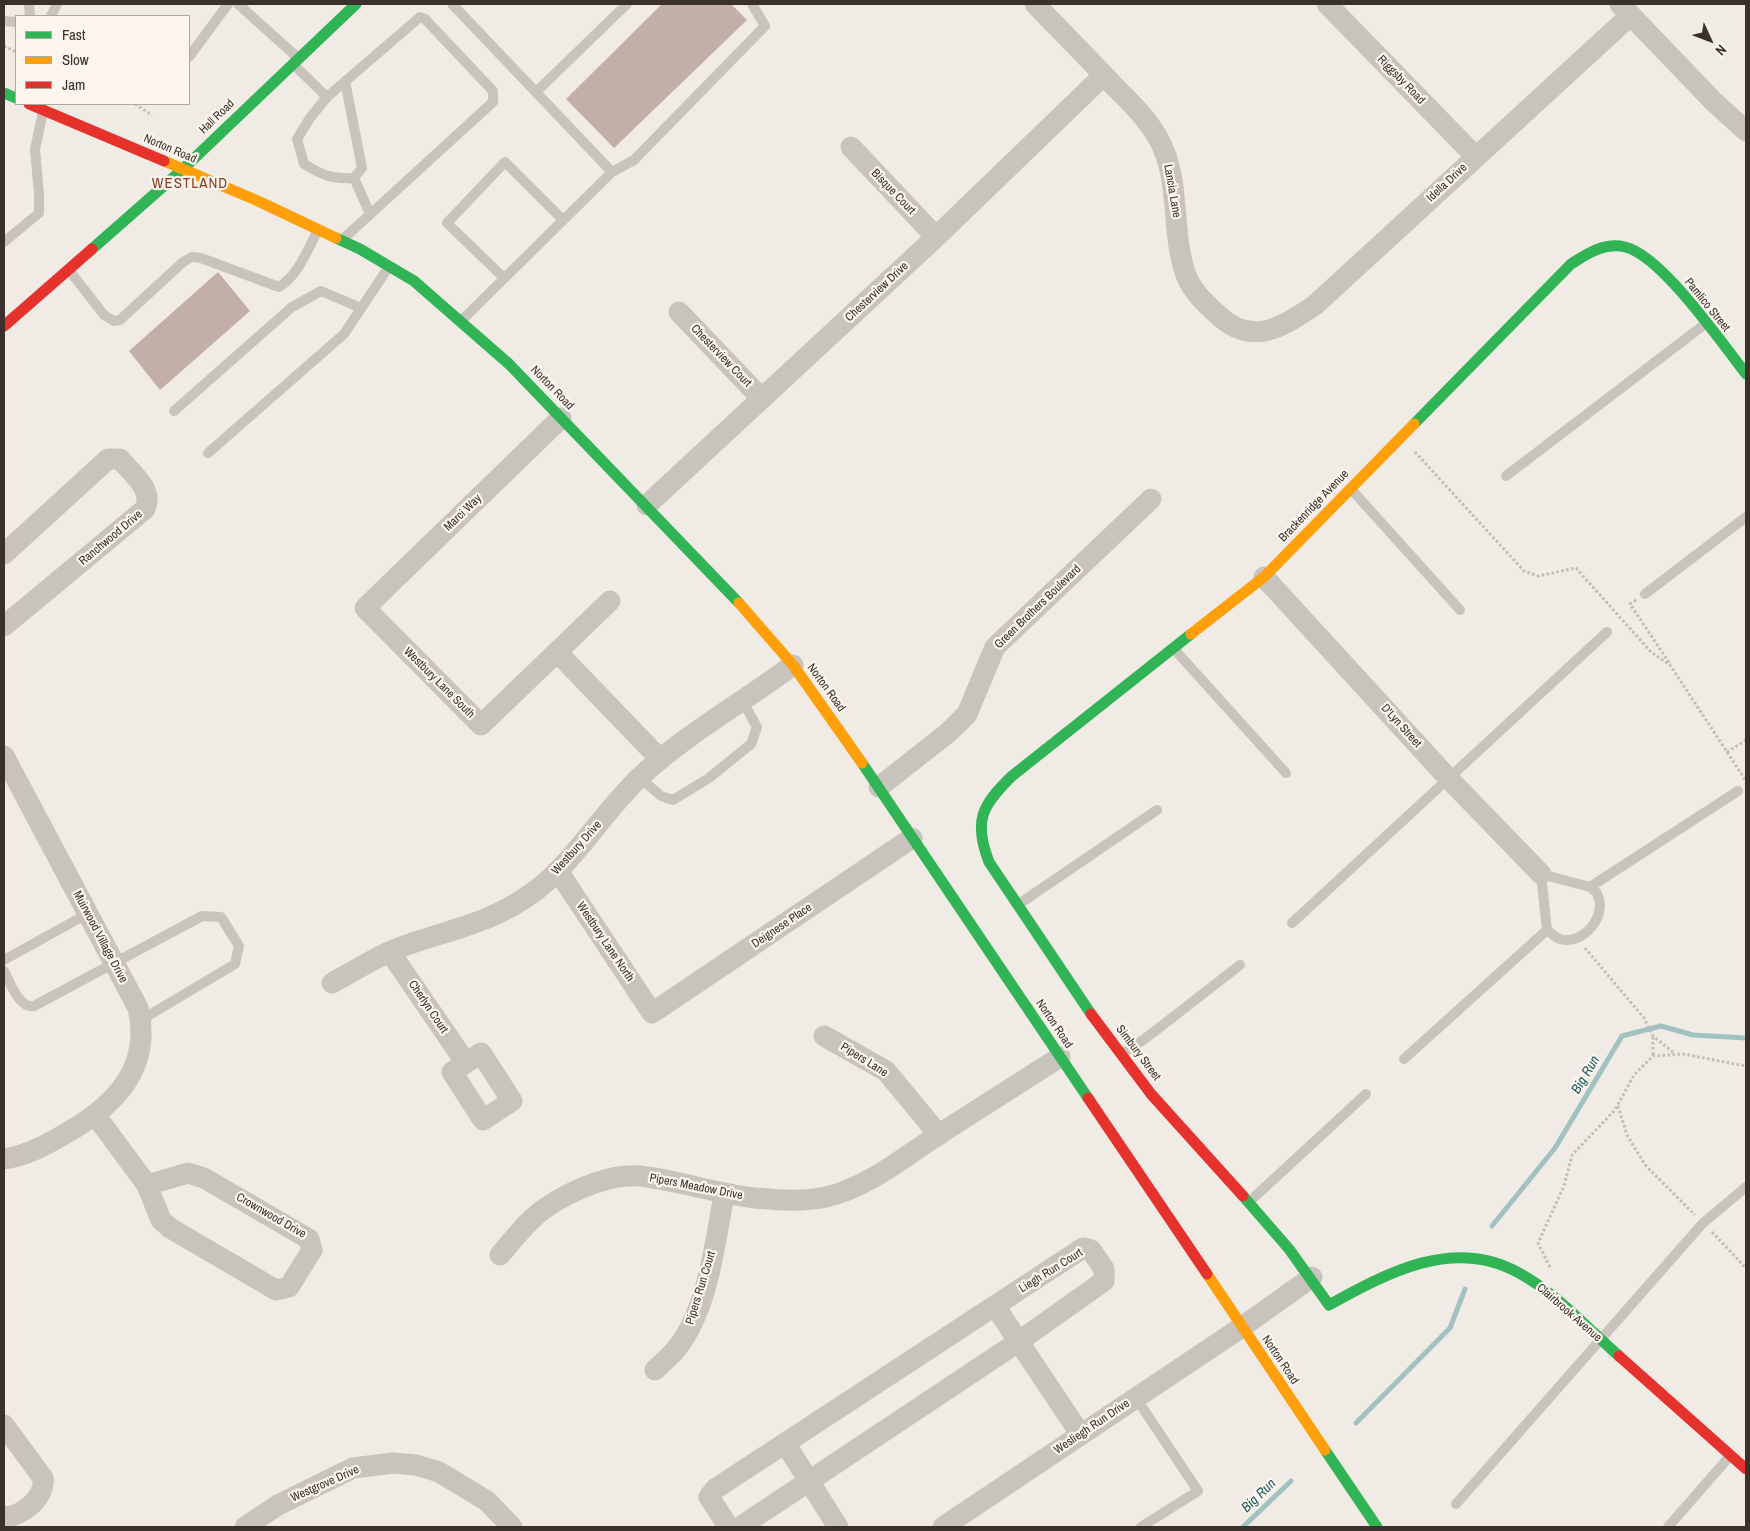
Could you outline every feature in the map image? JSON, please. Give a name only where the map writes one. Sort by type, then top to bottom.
[{"type":"street","name":"Hall Road","points":[[4,326],[183,170],[356,4]]},
{"type":"street","name":"Lancia Lane","points":[[1035,4],[1144,117],[1159,139],[1169,165],[1174,188],[1179,239],[1186,276],[1201,299],[1224,321],[1253,333]]},
{"type":"street","name":"Riggsby Road","points":[[1327,4],[1476,157]]},
{"type":"street","name":"Idella Drive","points":[[1253,333],[1286,323],[1315,304],[1476,157],[1625,9]]},
{"type":"street","points":[[1625,9],[1714,102],[1746,131]]},
{"type":"street","name":"Chesterview Drive","points":[[646,505],[936,237],[1104,75]]},
{"type":"street","name":"Norton Road","points":[[45,107],[342,240],[390,265],[436,299],[509,364],[756,621],[793,665],[879,787],[1377,1527]]},
{"type":"street","name":"Bisque Court","points":[[851,147],[936,237]]},
{"type":"street","name":"Brackenridge Avenue","points":[[979,822],[991,796],[1012,776],[1264,576],[1582,256],[1603,246],[1616,245],[1632,248],[1656,264],[1666,276]]},
{"type":"street","name":"Pamlico Street","points":[[1666,276],[1746,374]]},
{"type":"street","name":"Chesterview Court","points":[[679,312],[762,399]]},
{"type":"street","name":"Marci Way","points":[[365,608],[561,418]]},
{"type":"street","name":"Ranchwood Drive","points":[[4,554],[108,459],[120,459],[148,491],[149,500],[145,509],[4,626]]},
{"type":"street","name":"Green Brothers Boulevard","points":[[879,787],[949,732],[967,714],[994,647],[1151,499]]},
{"type":"street","name":"D'Lyn Street","points":[[1264,576],[1449,779],[1541,874]]},
{"type":"street","name":"Westbury Lane South","points":[[365,608],[481,725],[610,601]]},
{"type":"street","points":[[557,652],[660,759]]},
{"type":"street","name":"Westbury Drive","points":[[332,983],[390,952],[463,929],[501,913],[534,892],[558,872],[576,853],[626,791],[660,759],[793,665]]},
{"type":"street","name":"Muirwood Village Drive","points":[[4,756],[138,1008],[141,1020],[139,1049],[134,1069],[124,1087],[96,1116],[42,1148],[4,1159]]},
{"type":"street","name":"Simbury Street","points":[[979,822],[981,843],[989,862],[1121,1054],[1152,1094],[1312,1277]]},
{"type":"street","name":"Deignese Place","points":[[652,1013],[912,838]]},
{"type":"street","name":"Westbury Lane North","points":[[558,872],[652,1013]]},
{"type":"street","name":"Cherlyn Court","points":[[390,952],[466,1063]]},
{"type":"street","name":"Pipers Lane","points":[[824,1036],[886,1071],[939,1135]]},
{"type":"street","name":"Pipers Meadow Drive","points":[[500,1255],[526,1224],[544,1209],[567,1196],[599,1182],[623,1177],[645,1176],[724,1195],[796,1202],[828,1196],[858,1185],[1060,1057]]},
{"type":"street","name":"Crownwood Drive","points":[[96,1116],[147,1185],[161,1220],[170,1228],[276,1290],[289,1287],[312,1250],[309,1239],[204,1178],[188,1173],[147,1185]]},
{"type":"street","name":"Pipers Run Court","points":[[655,1370],[677,1349],[696,1311],[710,1270],[724,1195]]},
{"type":"street","name":"Liegh Run Court","points":[[731,1527],[728,1526],[709,1497],[715,1489],[1083,1248],[1091,1250],[1104,1269],[1104,1281],[1018,1342],[740,1527]]},
{"type":"street","name":"Clairbrook Avenue","points":[[1312,1277],[1329,1305],[1410,1264],[1452,1256],[1494,1262],[1511,1268],[1542,1288],[1746,1469]]},
{"type":"street","points":[[1242,1327],[1312,1277]]},
{"type":"street","points":[[995,1306],[1081,1435]]},
{"type":"street","name":"Wesliegh Run Drive","points":[[943,1527],[1242,1327]]},
{"type":"street","points":[[4,1425],[43,1478],[44,1487],[41,1495],[18,1514],[4,1517]]},
{"type":"street","points":[[785,1443],[838,1527]]},
{"type":"street","name":"Westgrove Drive","points":[[245,1527],[278,1505],[353,1468],[394,1463],[416,1465],[439,1472],[487,1501],[512,1527]]},
{"type":"lane","points":[[190,55],[228,4]]},
{"type":"lane","points":[[238,4],[296,62],[327,97]]},
{"type":"lane","points":[[452,4],[612,172]]},
{"type":"lane","points":[[536,92],[627,4]]},
{"type":"lane","points":[[461,321],[612,172],[634,160],[765,26],[752,4]]},
{"type":"lane","points":[[342,240],[493,102],[495,97],[493,91],[425,19],[420,17],[345,81],[327,97],[310,118],[297,139],[304,164],[334,179],[354,178],[362,168],[345,81]]},
{"type":"lane","points":[[4,242],[38,213],[40,195],[35,149],[45,107]]},
{"type":"lane","points":[[504,278],[447,222],[505,162],[564,220]]},
{"type":"lane","points":[[354,178],[370,214]]},
{"type":"lane","points":[[68,270],[104,315],[114,321],[120,320],[183,262],[192,257],[201,258],[279,287],[299,265],[319,230]]},
{"type":"lane","points":[[208,453],[344,334],[390,265]]},
{"type":"lane","points":[[174,411],[292,306],[313,294],[321,291],[360,308]]},
{"type":"lane","points":[[1506,476],[1705,324]]},
{"type":"lane","points":[[1351,488],[1460,610]]},
{"type":"lane","points":[[1645,594],[1746,517]]},
{"type":"lane","points":[[1292,923],[1607,632]]},
{"type":"lane","points":[[1173,649],[1286,773]]},
{"type":"lane","points":[[640,778],[662,796],[672,800],[709,778],[751,744],[757,727],[742,700]]},
{"type":"lane","points":[[1590,887],[1738,791]]},
{"type":"lane","points":[[1018,904],[1157,810]]},
{"type":"lane","points":[[1541,874],[1590,887],[1598,896],[1599,911],[1594,925],[1576,938],[1569,940],[1559,939],[1547,930],[1541,874]]},
{"type":"lane","points":[[4,960],[87,914]]},
{"type":"lane","points":[[4,972],[22,1003],[29,1007],[202,916],[221,917],[239,946],[235,964],[141,1020]]},
{"type":"lane","points":[[1404,1059],[1547,930]]},
{"type":"lane","points":[[1121,1054],[1146,1038],[1240,966]]},
{"type":"lane","points":[[1249,1203],[1366,1094]]},
{"type":"lane","points":[[1456,1504],[1602,1341],[1703,1223],[1746,1187]]},
{"type":"lane","points":[[1136,1398],[1198,1491],[1141,1527]]},
{"type":"lane","points":[[1668,1527],[1730,1455]]},
{"type":"path","points":[[137,105],[152,115]]},
{"type":"path","points":[[1402,437],[1524,571],[1538,576],[1576,568],[1651,652],[1670,665]]},
{"type":"path","points":[[1630,604],[1746,781]]},
{"type":"path","points":[[1727,752],[1746,740]]},
{"type":"path","points":[[1576,938],[1644,1018],[1653,1036],[1674,1054]]},
{"type":"path","points":[[1653,1036],[1653,1056]]},
{"type":"path","points":[[1542,1288],[1554,1274],[1538,1243],[1564,1186],[1572,1155],[1618,1105],[1634,1075],[1653,1056],[1674,1054],[1746,1066]]},
{"type":"path","points":[[1618,1105],[1627,1135],[1646,1166],[1746,1268]]},
{"type":"building","points":[[662,4],[731,4],[747,20],[614,148],[566,99]]},
{"type":"building","points":[[218,272],[250,311],[160,390],[129,351]]},
{"type":"waterway","name":"Big Run","points":[[1492,1226],[1555,1148],[1622,1036],[1661,1026],[1693,1035],[1746,1038]]},
{"type":"waterway","name":"Big Run","points":[[1356,1423],[1450,1328],[1465,1289]]},
{"type":"waterway","name":"Big Run","points":[[1243,1527],[1291,1481]]},
{"type":"traffic: fast","points":[[92,249],[183,169],[356,4]]},
{"type":"traffic: fast","points":[[4,93],[15,98]]},
{"type":"traffic: fast","points":[[336,238],[360,249],[414,281],[509,364],[739,603]]},
{"type":"traffic: fast","points":[[1414,424],[1571,264],[1583,256],[1610,246],[1625,247],[1640,253],[1656,266],[1707,322],[1746,374]]},
{"type":"traffic: fast","points":[[1091,1014],[989,862],[982,835],[981,824],[983,814],[987,805],[1012,776],[1191,634]]},
{"type":"traffic: fast","points":[[862,763],[1088,1098]]},
{"type":"traffic: fast","points":[[1243,1196],[1289,1249],[1329,1305],[1374,1281],[1421,1263],[1446,1258],[1470,1258],[1495,1262],[1519,1273],[1546,1290],[1619,1356]]},
{"type":"traffic: fast","points":[[1325,1450],[1377,1527]]},
{"type":"traffic: slow","points":[[164,161],[258,201],[336,238]]},
{"type":"traffic: slow","points":[[1191,634],[1264,577],[1414,424]]},
{"type":"traffic: slow","points":[[739,603],[793,665],[862,763]]},
{"type":"traffic: slow","points":[[1207,1274],[1325,1450]]},
{"type":"traffic: jam","points":[[31,105],[164,161]]},
{"type":"traffic: jam","points":[[4,326],[92,249]]},
{"type":"traffic: jam","points":[[1091,1014],[1151,1094],[1243,1196]]},
{"type":"traffic: jam","points":[[1088,1098],[1207,1274]]},
{"type":"traffic: jam","points":[[1619,1356],[1746,1469]]},
{"type":"district","name":"WESTLAND","points":[[190,184]]}]
